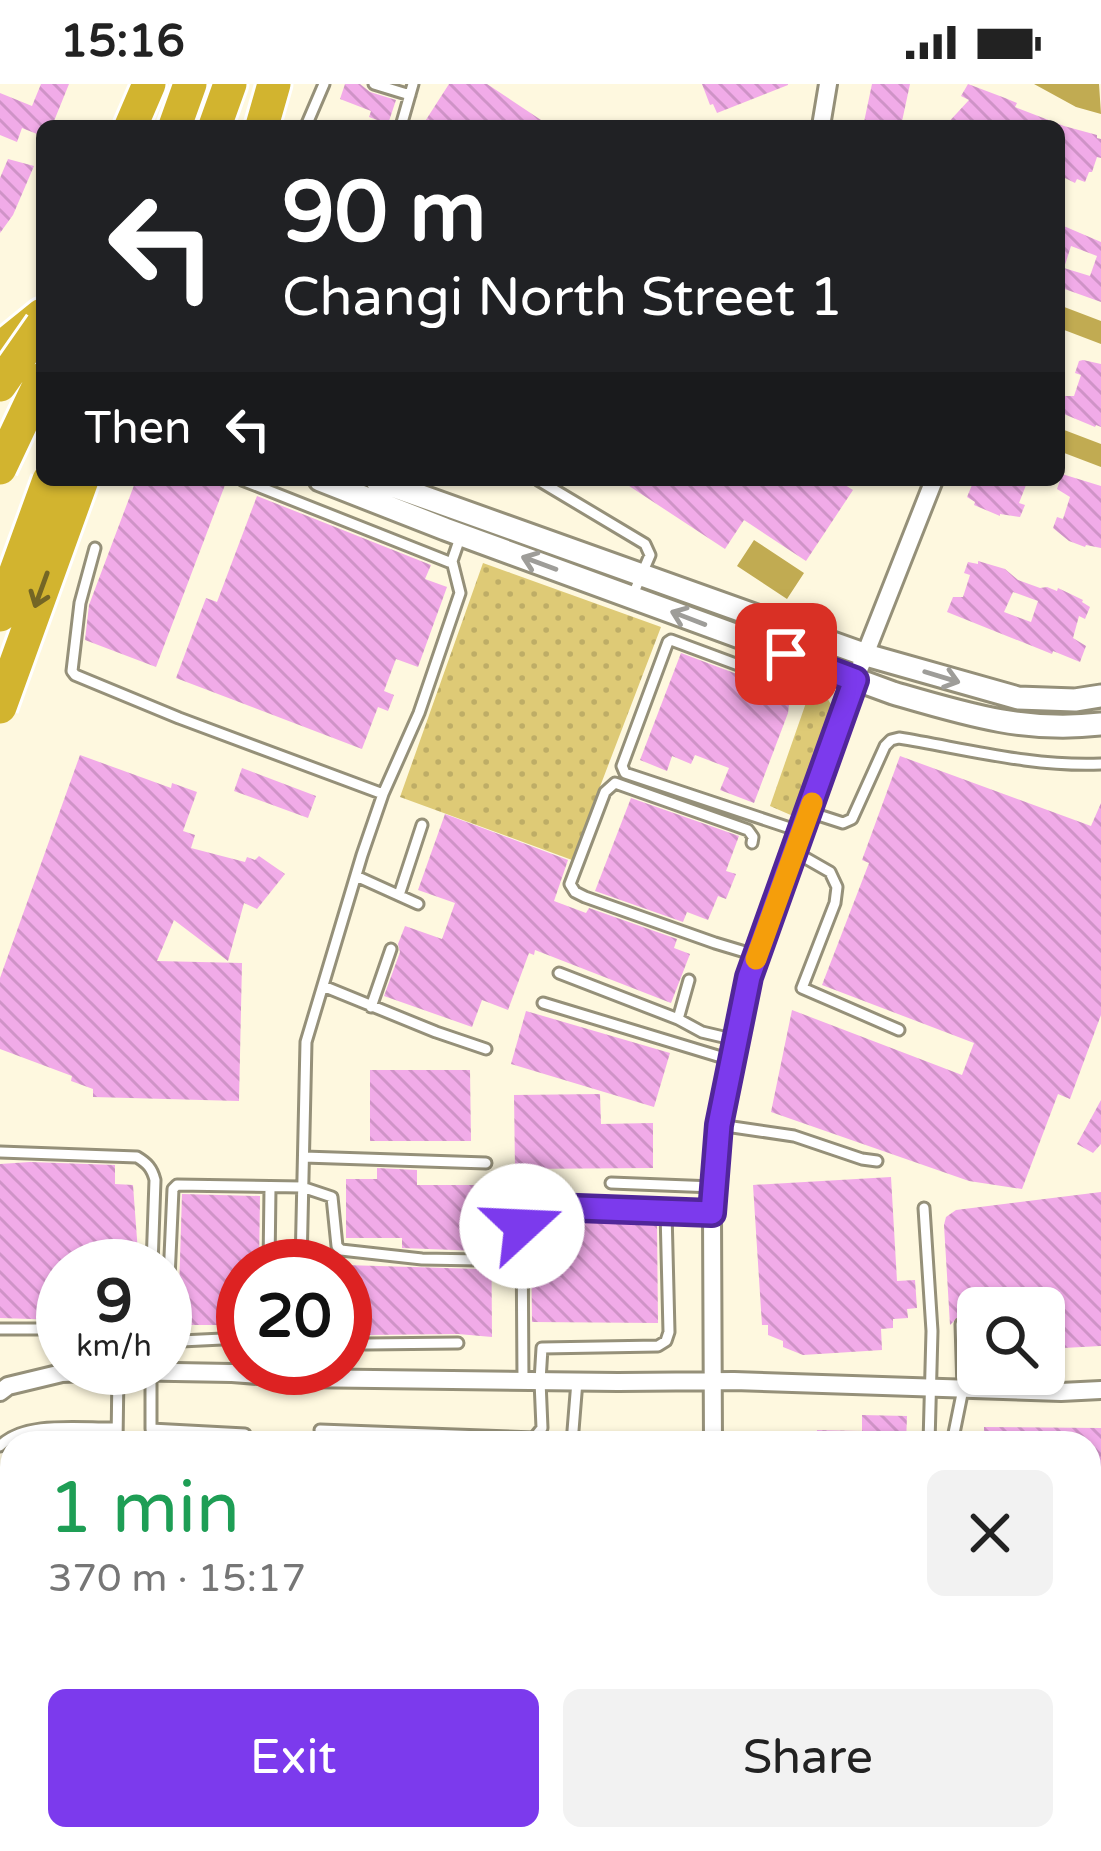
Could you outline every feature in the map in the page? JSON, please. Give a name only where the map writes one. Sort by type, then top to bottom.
[{"type":"highway","points":[[134,120],[149,84]]},
{"type":"highway","points":[[177,120],[190,84]]},
{"type":"highway","points":[[216,120],[230,84]]},
{"type":"highway","points":[[264,120],[274,84]]},
{"type":"highway","points":[[0,349],[36,320]]},
{"type":"highway","points":[[0,361],[22,355],[32,379],[0,468]]},
{"type":"highway","points":[[0,615],[47,486]]},
{"type":"highway","points":[[0,707],[80,486]]},
{"type":"street","points":[[822,120],[828,84]]},
{"type":"street","points":[[335,486],[855,680],[961,713],[1064,729],[1101,724]]},
{"type":"street","points":[[398,486],[866,655],[1018,698],[1101,696]]},
{"type":"street","points":[[713,1431],[712,1213],[719,1125],[749,977],[855,680],[932,486]]},
{"type":"street","points":[[372,1376],[957,1389]]},
{"type":"street","points":[[0,1393],[8,1386],[36,1379]]},
{"type":"street","points":[[1065,1392],[1101,1390]]},
{"type":"lane","points":[[308,120],[324,84]]},
{"type":"lane","points":[[374,84],[411,89],[403,120]]},
{"type":"lane","points":[[257,486],[452,560]]},
{"type":"lane","points":[[548,486],[645,544],[650,555],[632,597]]},
{"type":"lane","points":[[301,1239],[306,1042],[383,794],[419,713],[460,593],[452,560],[461,535]]},
{"type":"lane","points":[[95,548],[80,603],[71,671],[75,675],[383,794]]},
{"type":"lane","points":[[802,832],[625,773],[622,766],[671,640],[807,694]]},
{"type":"lane","points":[[809,812],[843,823],[852,819],[891,740],[1053,764],[1101,764]]},
{"type":"lane","points":[[752,843],[748,830],[615,783],[604,792],[570,884],[585,897],[757,955]]},
{"type":"lane","points":[[399,895],[422,825]]},
{"type":"lane","points":[[795,852],[830,872],[837,887],[802,988],[899,1030]]},
{"type":"lane","points":[[356,876],[418,904]]},
{"type":"lane","points":[[371,1006],[391,949]]},
{"type":"lane","points":[[559,973],[702,1032],[736,1040]]},
{"type":"lane","points":[[678,1019],[689,980]]},
{"type":"lane","points":[[323,986],[486,1048]]},
{"type":"lane","points":[[543,1003],[731,1060]]},
{"type":"lane","points":[[719,1125],[794,1136],[877,1161]]},
{"type":"lane","points":[[0,1152],[137,1156],[155,1180],[153,1239]]},
{"type":"lane","points":[[304,1157],[486,1163]]},
{"type":"lane","points":[[611,1183],[715,1187]]},
{"type":"lane","points":[[171,1239],[177,1185],[302,1187],[332,1197],[341,1250],[480,1260]]},
{"type":"lane","points":[[269,1239],[270,1188]]},
{"type":"lane","points":[[539,1431],[531,1381],[522,1226],[529,1212],[551,1207],[712,1213]]},
{"type":"lane","points":[[924,1208],[932,1331],[930,1431]]},
{"type":"lane","points":[[531,1381],[543,1347],[640,1348],[666,1341],[666,1211]]},
{"type":"lane","points":[[0,1329],[36,1329]]},
{"type":"lane","points":[[372,1344],[458,1343]]},
{"type":"lane","points":[[573,1431],[577,1381]]},
{"type":"lane","points":[[25,1431],[117,1429],[118,1395]]},
{"type":"lane","points":[[155,1395],[151,1429],[182,1431]]},
{"type":"lane","points":[[954,1431],[962,1395]]},
{"type":"lane","points":[[320,1430],[347,1431]]},
{"type":"shaded area","points":[[1034,84],[1099,84],[1101,114],[1076,107]]},
{"type":"shaded area","points":[[1065,307],[1101,321],[1101,344],[1065,330]]},
{"type":"shaded area","points":[[1065,430],[1101,444],[1101,467],[1065,453]]},
{"type":"shaded area","points":[[754,540],[804,573],[787,599],[737,566]]},
{"type":"shaded area","points":[[483,563],[661,627],[572,860],[400,797]]},
{"type":"shaded area","points":[[815,677],[833,708],[793,816],[770,806]]},
{"type":"building","points":[[41,84],[69,84],[54,120],[36,120],[36,134],[22,128],[17,142],[0,135],[0,93],[32,106]]},
{"type":"building","points":[[345,84],[360,84],[396,100],[389,120],[377,120],[369,117],[371,111],[340,99]]},
{"type":"building","points":[[449,84],[487,84],[541,120],[426,120]]},
{"type":"building","points":[[702,84],[788,84],[788,85],[717,113]]},
{"type":"building","points":[[872,84],[910,84],[902,120],[864,120]]},
{"type":"building","points":[[968,84],[1049,120],[951,120],[969,100],[961,96]]},
{"type":"building","points":[[1065,126],[1101,139],[1101,158],[1097,157],[1085,182],[1077,179],[1075,183],[1065,178]]},
{"type":"building","points":[[8,159],[34,166],[0,233],[0,178]]},
{"type":"building","points":[[1065,227],[1101,242],[1101,302],[1065,289],[1065,268],[1090,276],[1097,256],[1071,246],[1065,265]]},
{"type":"building","points":[[1079,361],[1101,364],[1101,427],[1065,414],[1065,396],[1074,396],[1081,375],[1075,373]]},
{"type":"building","points":[[1065,475],[1101,486],[1101,548],[1069,541],[1053,528],[1057,517],[1063,519],[1070,497],[1057,489],[1065,486]]},
{"type":"building","points":[[134,486],[225,486],[156,667],[85,640],[89,605]]},
{"type":"building","points":[[629,486],[847,486],[853,490],[806,561],[744,520],[725,549]]},
{"type":"building","points":[[972,486],[1026,486],[1020,517],[1000,516],[967,497]]},
{"type":"building","points":[[257,496],[431,565],[425,579],[447,587],[418,667],[396,659],[384,691],[394,695],[388,711],[378,707],[362,749],[176,678],[206,598],[217,602]]},
{"type":"building","points":[[968,562],[1005,569],[1018,580],[1058,588],[1083,600],[1090,607],[1085,619],[1079,616],[1073,638],[1086,646],[1080,662],[947,612],[953,597],[963,597],[970,575],[964,573]],"holes":[[[1013,592],[1038,601],[1031,622],[1004,612]]]},
{"type":"building","points":[[681,653],[786,696],[788,713],[754,803],[720,790],[729,768],[695,755],[691,764],[672,756],[667,771],[640,760]]},
{"type":"building","points":[[80,755],[171,788],[172,783],[197,792],[183,831],[195,835],[191,848],[245,862],[247,857],[255,860],[259,856],[285,874],[257,909],[244,903],[228,961],[174,920],[157,961],[242,963],[239,1101],[93,1097],[93,1089],[71,1081],[72,1076],[0,1049],[0,978]]},
{"type":"building","points":[[900,756],[1091,826],[1101,803],[1101,1015],[1070,1099],[1058,1094],[1022,1189],[969,1181],[771,1112],[792,1010],[962,1075],[974,1043],[822,985],[869,863],[862,860]]},
{"type":"building","points":[[242,768],[316,796],[308,818],[234,791]]},
{"type":"building","points":[[631,798],[739,836],[726,871],[736,874],[726,899],[718,896],[708,920],[687,912],[683,922],[595,891]]},
{"type":"building","points":[[445,814],[568,860],[554,901],[586,913],[589,908],[677,939],[674,948],[690,954],[671,1003],[535,950],[534,955],[529,953],[508,1010],[482,1000],[472,1027],[384,996],[405,926],[442,939],[455,903],[418,890]]},
{"type":"building","points":[[526,1011],[670,1053],[654,1107],[511,1064]]},
{"type":"building","points":[[370,1070],[470,1070],[471,1141],[370,1141]]},
{"type":"building","points":[[600,1094],[601,1124],[653,1123],[653,1168],[515,1169],[514,1095]]},
{"type":"building","points":[[1101,1100],[1101,1144],[1093,1153],[1077,1144]]},
{"type":"building","points":[[0,1164],[115,1165],[115,1184],[133,1185],[137,1239],[36,1239],[36,1319],[0,1318]]},
{"type":"building","points":[[377,1168],[417,1170],[417,1185],[491,1185],[492,1337],[372,1335],[372,1266],[480,1269],[489,1261],[481,1251],[402,1248],[402,1238],[346,1238],[346,1179],[377,1179]]},
{"type":"building","points":[[891,1177],[897,1281],[915,1280],[917,1308],[907,1309],[908,1318],[893,1319],[893,1328],[881,1329],[882,1350],[803,1355],[783,1347],[783,1341],[768,1335],[768,1325],[762,1325],[753,1185]]},
{"type":"building","points":[[1101,1192],[1101,1346],[1065,1348],[1065,1287],[957,1287],[957,1318],[950,1325],[944,1225],[956,1210]]},
{"type":"building","points":[[182,1194],[260,1196],[259,1239],[216,1239],[216,1325],[192,1325],[192,1239],[181,1239]]},
{"type":"building","points":[[534,1221],[657,1222],[658,1323],[532,1322]]},
{"type":"building","points":[[862,1415],[907,1416],[906,1431],[862,1431]]},
{"type":"building","points":[[984,1427],[1101,1428],[1101,1431],[984,1431]]},
{"type":"slow traffic","points":[[756,959],[812,803]]},
{"type":"route","points":[[522,1226],[529,1212],[551,1207],[712,1213],[719,1125],[749,977],[855,680],[786,654]]}]
